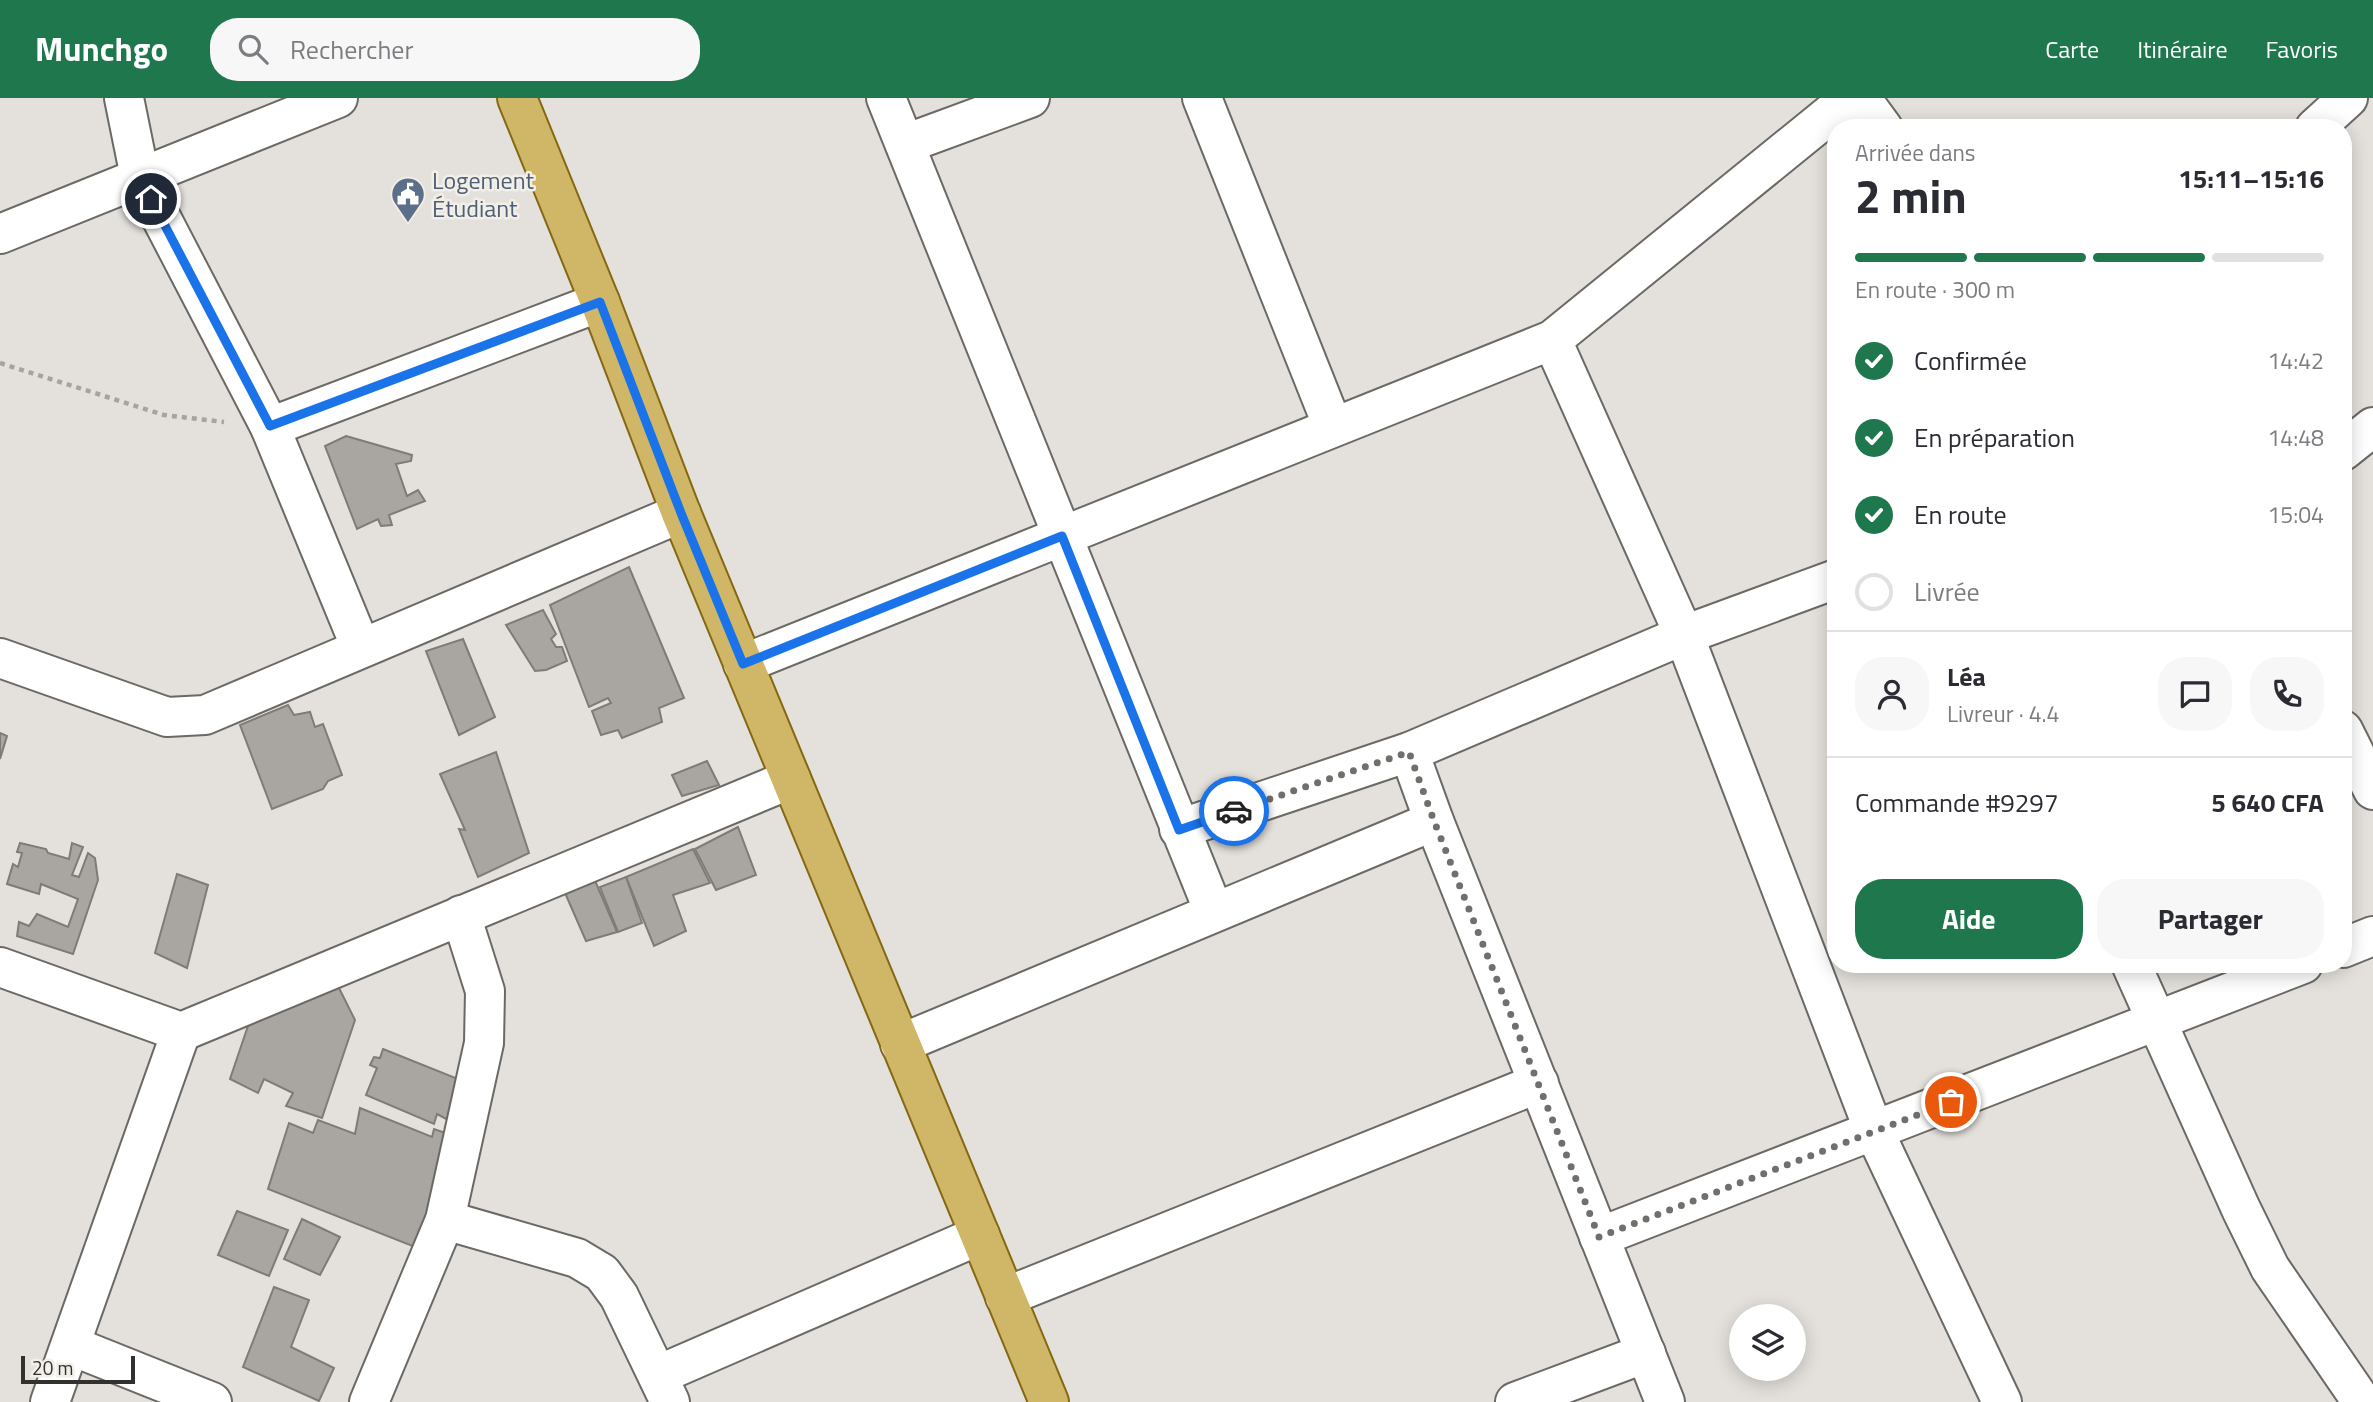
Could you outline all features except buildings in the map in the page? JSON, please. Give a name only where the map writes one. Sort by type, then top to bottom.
[{"type":"main road","points":[[517,98],[600,302],[681,513],[1049,1402]]},
{"type":"street","points":[[124,98],[139,177],[270,426],[361,648]]},
{"type":"street","points":[[0,234],[338,98]]},
{"type":"street","points":[[886,98],[1214,912]]},
{"type":"street","points":[[905,144],[1030,98]]},
{"type":"street","points":[[1202,98],[1333,427]]},
{"type":"street","points":[[743,664],[1552,340],[1850,98]]},
{"type":"street","points":[[1861,98],[1876,119]]},
{"type":"street","points":[[2325,119],[2348,98]]},
{"type":"street","points":[[270,426],[600,302]]},
{"type":"street","points":[[1552,340],[1684,635],[1874,1131],[2002,1402]]},
{"type":"street","points":[[2352,444],[2373,427]]},
{"type":"street","points":[[0,658],[167,717],[205,715],[681,513]]},
{"type":"street","points":[[1179,830],[1409,752],[1684,635],[1827,582]]},
{"type":"street","points":[[2352,748],[2373,790]]},
{"type":"street","points":[[1409,752],[1665,1402]]},
{"type":"street","points":[[0,967],[181,1032],[791,779]]},
{"type":"street","points":[[900,1044],[1434,821]]},
{"type":"street","points":[[369,1402],[444,1220],[484,1043],[485,990],[461,915]]},
{"type":"street","points":[[2352,944],[2373,936]]},
{"type":"street","points":[[2135,973],[2270,1268],[2365,1396]]},
{"type":"street","points":[[1599,1237],[2281,973]]},
{"type":"street","points":[[50,1402],[181,1032]]},
{"type":"street","points":[[1005,1297],[1539,1083]]},
{"type":"street","points":[[444,1220],[578,1258],[603,1273],[619,1296],[664,1388],[980,1236]]},
{"type":"street","points":[[72,1346],[212,1402]]},
{"type":"street","points":[[1516,1402],[1646,1353]]},
{"type":"path","points":[[0,363],[164,415],[270,426]]},
{"type":"way so far","points":[[1234,811],[1409,752],[1599,1237],[1951,1102]]},
{"type":"place","name":"Logement Étudiant","points":[[408,224]]},
{"type":"route","points":[[151,199],[270,426],[600,302],[681,513],[743,664],[1062,536],[1179,830],[1234,811]]}]
